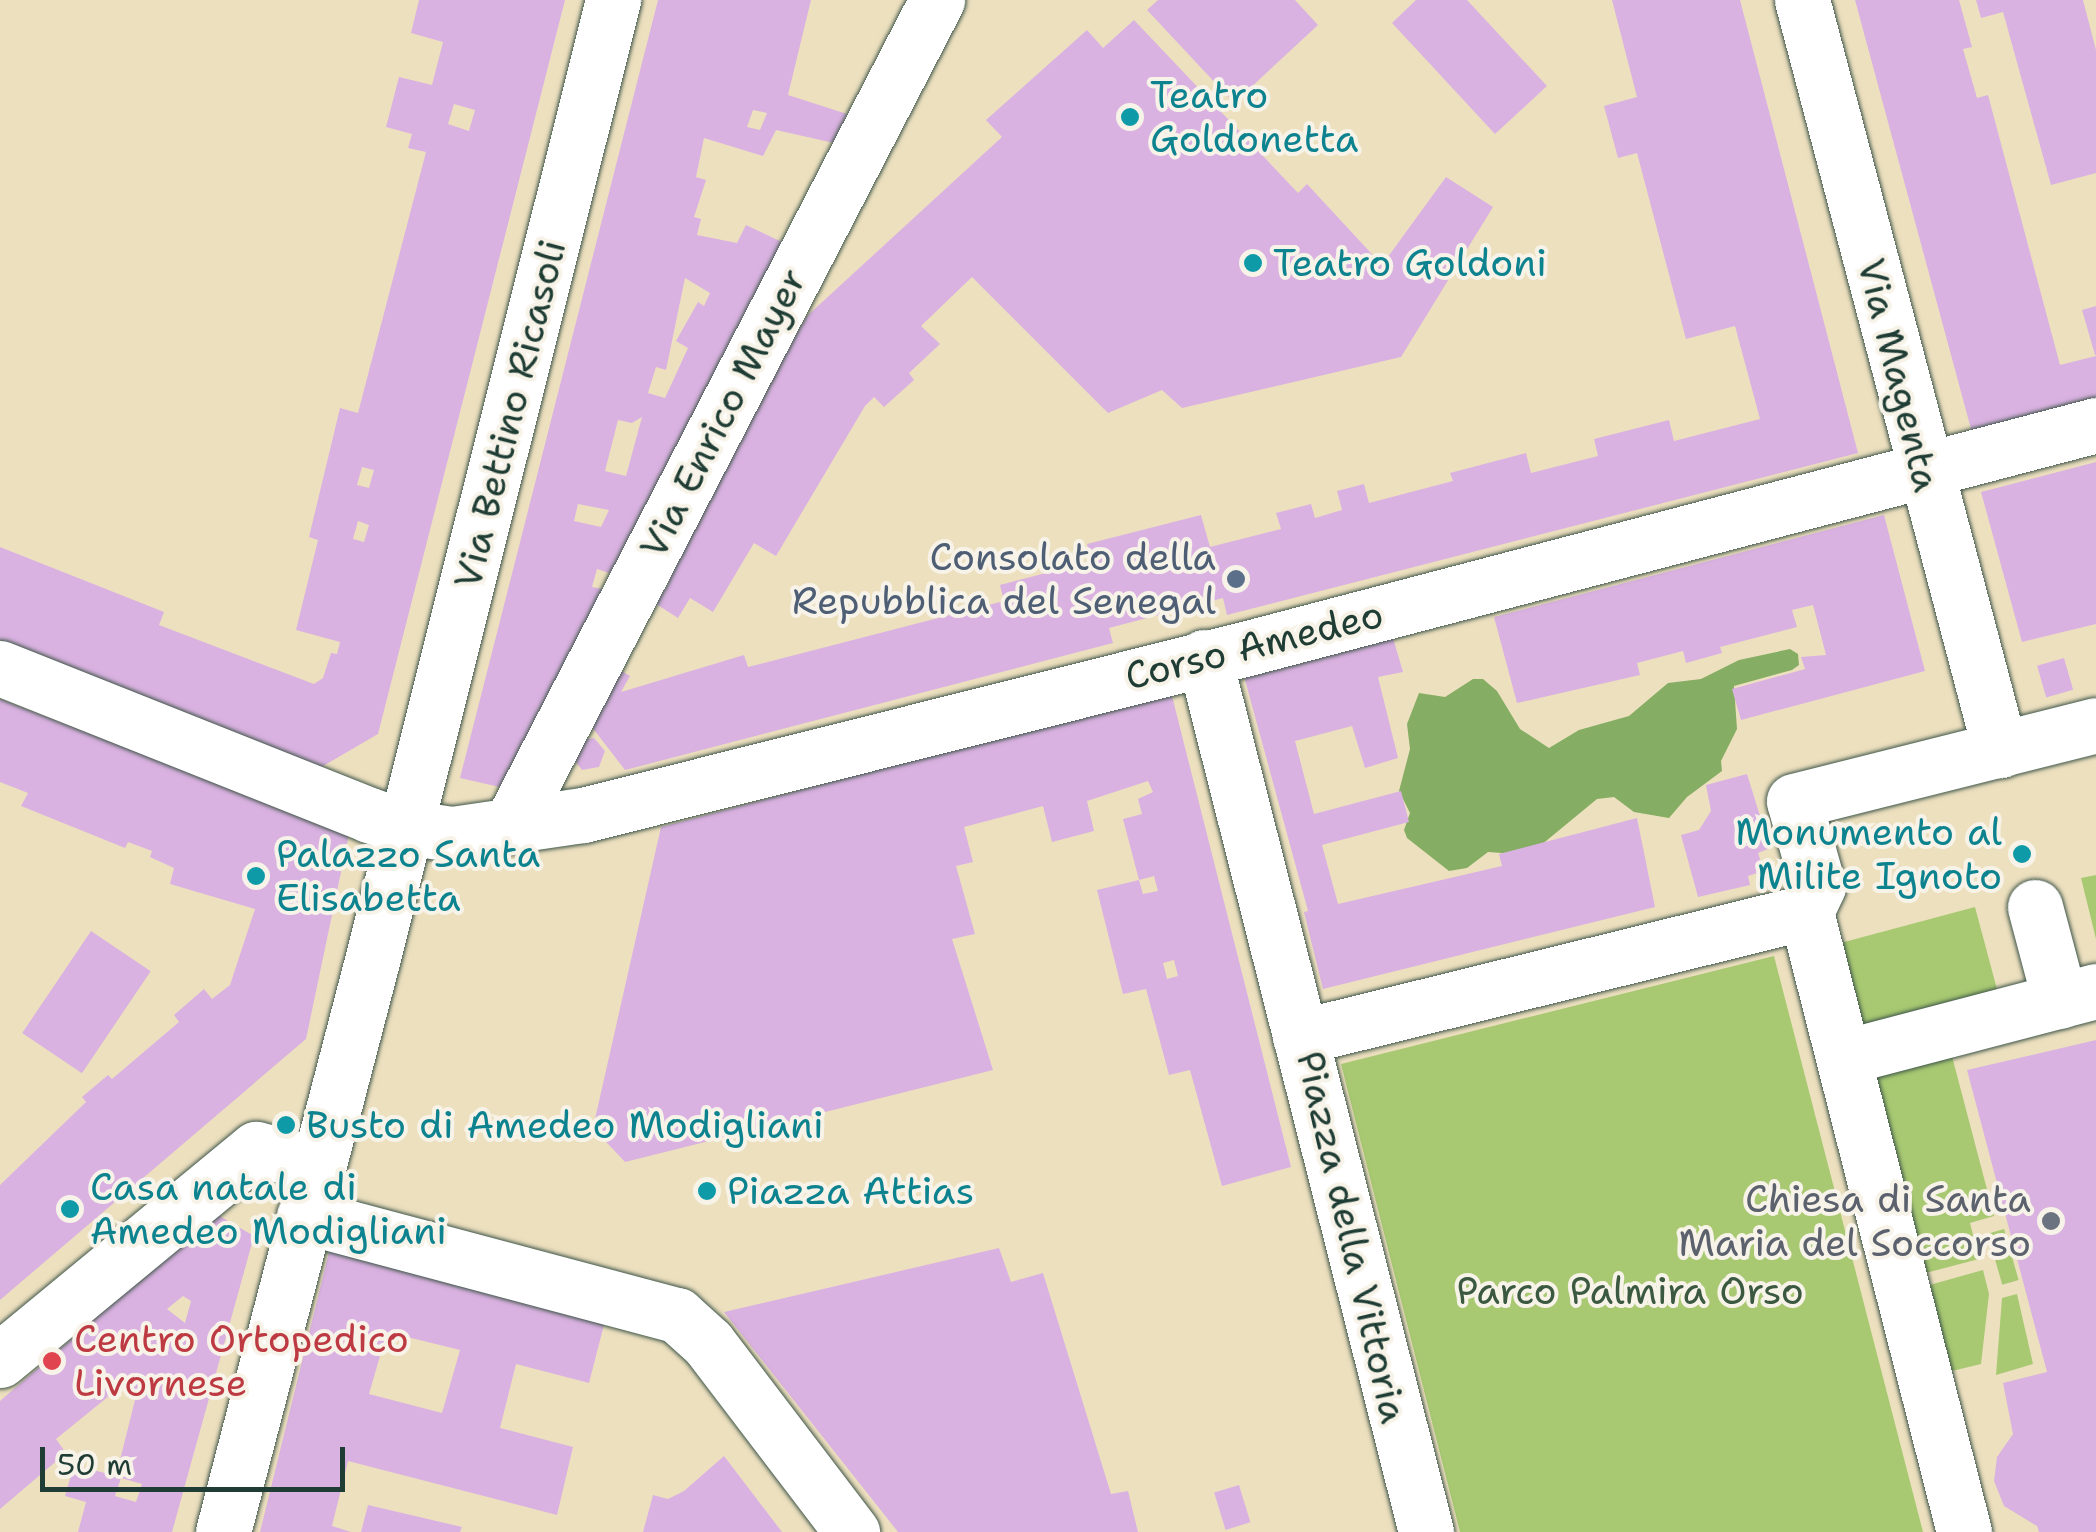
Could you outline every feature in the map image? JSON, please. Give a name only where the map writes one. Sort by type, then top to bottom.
[{"type":"street","name":"Via Bettino Ricasoli","points":[[223,1532],[406,827],[613,0]]},
{"type":"street","name":"Via Enrico Mayer","points":[[510,826],[937,0]]},
{"type":"street","name":"Via Magenta","points":[[1802,0],[2000,750]]},
{"type":"street","name":"Corso Amedeo","points":[[0,668],[406,827],[452,834],[583,815],[2096,425]]},
{"type":"street","points":[[1204,657],[1300,1038]]},
{"type":"street","points":[[1964,1532],[1806,912],[1818,886],[1794,802],[2096,725]]},
{"type":"street","points":[[1844,1057],[2078,996],[2035,907]]},
{"type":"street","name":"Piazza della Vittoria","points":[[1426,1532],[1300,1038],[1806,912]]},
{"type":"street","points":[[0,1360],[256,1149],[318,1164]]},
{"type":"street","points":[[304,1216],[677,1315],[708,1343],[852,1532]]},
{"type":"green space","points":[[1790,649],[1798,654],[1799,665],[1792,670],[1734,686],[1737,729],[1721,761],[1722,771],[1687,797],[1669,818],[1634,812],[1614,797],[1597,799],[1529,855],[1488,852],[1467,868],[1449,871],[1407,838],[1404,830],[1410,813],[1399,791],[1410,749],[1407,724],[1419,693],[1445,697],[1473,679],[1483,679],[1497,691],[1520,729],[1549,748],[1579,730],[1629,716],[1668,683],[1701,679],[1739,660]]},
{"type":"green space","points":[[2096,875],[2096,939],[2081,878]]},
{"type":"green space","points":[[1975,907],[2002,1009],[1862,1047],[1835,945]]},
{"type":"green space","name":"Parco Palmira Orso","points":[[1774,956],[1923,1532],[1460,1532],[1341,1064]]},
{"type":"green space","points":[[1948,1041],[1994,1216],[1970,1223],[1979,1259],[1922,1274],[1866,1062]]},
{"type":"green space","points":[[2004,1229],[2019,1280],[2002,1285],[1988,1234]]},
{"type":"green space","points":[[1983,1270],[1989,1294],[1981,1364],[1948,1372],[1926,1286]]},
{"type":"green space","points":[[2017,1294],[2033,1364],[1996,1375],[2002,1298]]},
{"type":"building","points":[[419,0],[565,0],[378,734],[318,769],[0,640],[0,547],[164,612],[159,625],[314,684],[323,678],[331,653],[337,654],[340,642],[296,630],[318,540],[309,537],[340,408],[358,413],[426,152],[408,148],[412,134],[386,127],[399,77],[432,85],[443,42],[411,33]],"holes":[[[454,104],[475,110],[469,131],[448,124]],[[362,467],[374,470],[369,488],[357,485]],[[358,521],[369,525],[364,542],[353,539]]]},
{"type":"building","points":[[658,0],[811,0],[788,95],[847,114],[834,143],[776,130],[763,156],[704,138],[696,177],[706,180],[694,217],[701,219],[697,235],[737,243],[746,225],[786,244],[615,575],[597,569],[592,587],[607,590],[504,788],[460,778]],"holes":[[[753,110],[767,113],[760,130],[747,127]],[[685,278],[710,293],[704,306],[698,302],[676,341],[688,348],[665,398],[648,393],[656,367],[666,370]],[[642,417],[626,476],[605,471],[618,420],[632,423]],[[578,504],[609,510],[601,527],[574,521]]]},
{"type":"building","points":[[1158,0],[1295,0],[1318,25],[1234,103],[1147,10]]},
{"type":"building","points":[[1416,0],[1467,0],[1547,86],[1495,134],[1392,23]]},
{"type":"building","points":[[1612,0],[1740,0],[1858,453],[1227,615],[1223,598],[1109,628],[1113,643],[625,770],[578,709],[605,662],[630,676],[621,692],[744,655],[748,667],[1004,601],[1000,585],[1092,561],[1087,544],[1201,515],[1210,547],[1281,529],[1276,513],[1311,504],[1315,518],[1342,510],[1337,491],[1364,484],[1369,503],[1453,481],[1450,473],[1526,453],[1531,473],[1598,456],[1594,439],[1669,420],[1674,441],[1760,419],[1735,326],[1686,339],[1637,153],[1618,158],[1604,106],[1637,97]]},
{"type":"building","points":[[1855,0],[1959,0],[1972,47],[1963,49],[1977,98],[1988,95],[2060,365],[2096,356],[2096,408],[1974,440]]},
{"type":"building","points":[[1976,0],[2083,0],[2096,50],[2096,173],[2051,185],[2003,12],[1981,18]]},
{"type":"building","points":[[1134,20],[1298,193],[1307,184],[1382,265],[1446,177],[1493,207],[1401,357],[1182,408],[1162,390],[1108,413],[972,277],[921,326],[940,344],[909,373],[914,380],[884,407],[874,397],[865,406],[776,556],[754,543],[713,612],[690,598],[678,618],[656,604],[669,583],[655,574],[807,316],[1002,137],[986,120],[1087,30],[1103,48]]},
{"type":"building","points":[[2096,306],[2096,355],[2095,355],[2082,310]]},
{"type":"building","points":[[2096,462],[2096,624],[2022,642],[1981,492]]},
{"type":"building","points":[[1884,515],[1925,671],[1741,720],[1732,689],[1805,669],[1801,657],[1826,655],[1813,605],[1792,610],[1797,627],[1720,647],[1722,653],[1686,663],[1683,651],[1637,663],[1640,675],[1517,703],[1494,617]]},
{"type":"building","points":[[1393,638],[1403,672],[1378,677],[1398,758],[1365,768],[1352,726],[1295,741],[1314,814],[1401,791],[1409,822],[1322,845],[1338,904],[1502,866],[1499,854],[1637,818],[1655,907],[1323,989],[1304,912],[1308,911],[1244,676]]},
{"type":"building","points":[[2064,658],[2073,690],[2046,697],[2037,666]]},
{"type":"building","points":[[1171,692],[1291,1167],[1222,1186],[1190,1070],[1169,1075],[1146,989],[1123,994],[1097,890],[1139,880],[1123,819],[1142,814],[1138,799],[1153,792],[1148,781],[1087,801],[1094,831],[1052,842],[1043,806],[964,827],[973,862],[956,866],[975,934],[952,939],[993,1070],[625,1162],[593,1128],[661,827]],"holes":[[[1154,876],[1158,891],[1143,894],[1139,880]],[[1174,960],[1178,976],[1167,979],[1163,963]]]},
{"type":"building","points":[[0,699],[349,834],[306,1039],[0,1300],[0,1185],[86,1102],[82,1097],[108,1075],[112,1079],[179,1022],[174,1015],[204,989],[212,999],[230,985],[255,909],[170,884],[174,868],[150,857],[152,851],[128,842],[125,848],[21,806],[28,793],[0,782]]},
{"type":"building","points":[[594,738],[605,751],[599,767],[582,770],[572,757],[577,741]]},
{"type":"building","points":[[1747,774],[1770,848],[1758,853],[1764,871],[1748,876],[1750,885],[1698,897],[1681,835],[1699,830],[1711,811],[1706,785]]},
{"type":"building","points":[[91,931],[151,971],[82,1073],[22,1033]]},
{"type":"building","name":"Chiesa di Santa Maria del Soccorso","points":[[2096,1040],[2096,1532],[2039,1532],[2037,1526],[2004,1506],[1994,1481],[1997,1457],[2013,1434],[2003,1383],[2047,1372],[1967,1070]]},
{"type":"building","points":[[216,1214],[254,1236],[172,1532],[78,1532],[86,1502],[65,1496],[74,1465],[116,1476],[137,1392],[125,1383],[56,1439],[66,1453],[0,1509],[0,1401]],"holes":[[[183,1296],[191,1301],[185,1323],[167,1309]],[[121,1478],[142,1484],[136,1502],[115,1496]]]},
{"type":"building","points":[[331,1244],[607,1313],[589,1383],[516,1364],[500,1428],[573,1447],[557,1515],[348,1461],[332,1526],[351,1532],[260,1532]],"holes":[[[387,1332],[460,1350],[442,1413],[369,1394]]]},
{"type":"building","points":[[999,1248],[1011,1282],[1043,1273],[1111,1494],[1128,1491],[1138,1532],[898,1532],[724,1312]]},
{"type":"building","points":[[724,1456],[782,1532],[643,1532],[653,1495],[668,1499],[684,1491]]},
{"type":"building","points":[[1239,1485],[1250,1522],[1226,1530],[1214,1493]]},
{"type":"building","points":[[368,1505],[462,1527],[460,1532],[361,1532]]},
{"type":"place","name":"Teatro Goldonetta","points":[[1130,117]]},
{"type":"place","name":"Teatro Goldoni","points":[[1253,263]]},
{"type":"place","name":"Consolato della Repubblica del Senegal","points":[[1236,579]]},
{"type":"place","name":"Monumento al Milite Ignoto","points":[[2022,854]]},
{"type":"place","name":"Palazzo Santa Elisabetta","points":[[256,876]]},
{"type":"place","name":"Busto di Amedeo Modigliani","points":[[286,1125]]},
{"type":"place","name":"Piazza Attias","points":[[707,1191]]},
{"type":"place","name":"Casa natale di Amedeo Modigliani","points":[[70,1209]]},
{"type":"place","name":"Chiesa di Santa Maria del Soccorso","points":[[2051,1221]]},
{"type":"place","name":"Centro Ortopedico Livornese","points":[[52,1361]]}]
